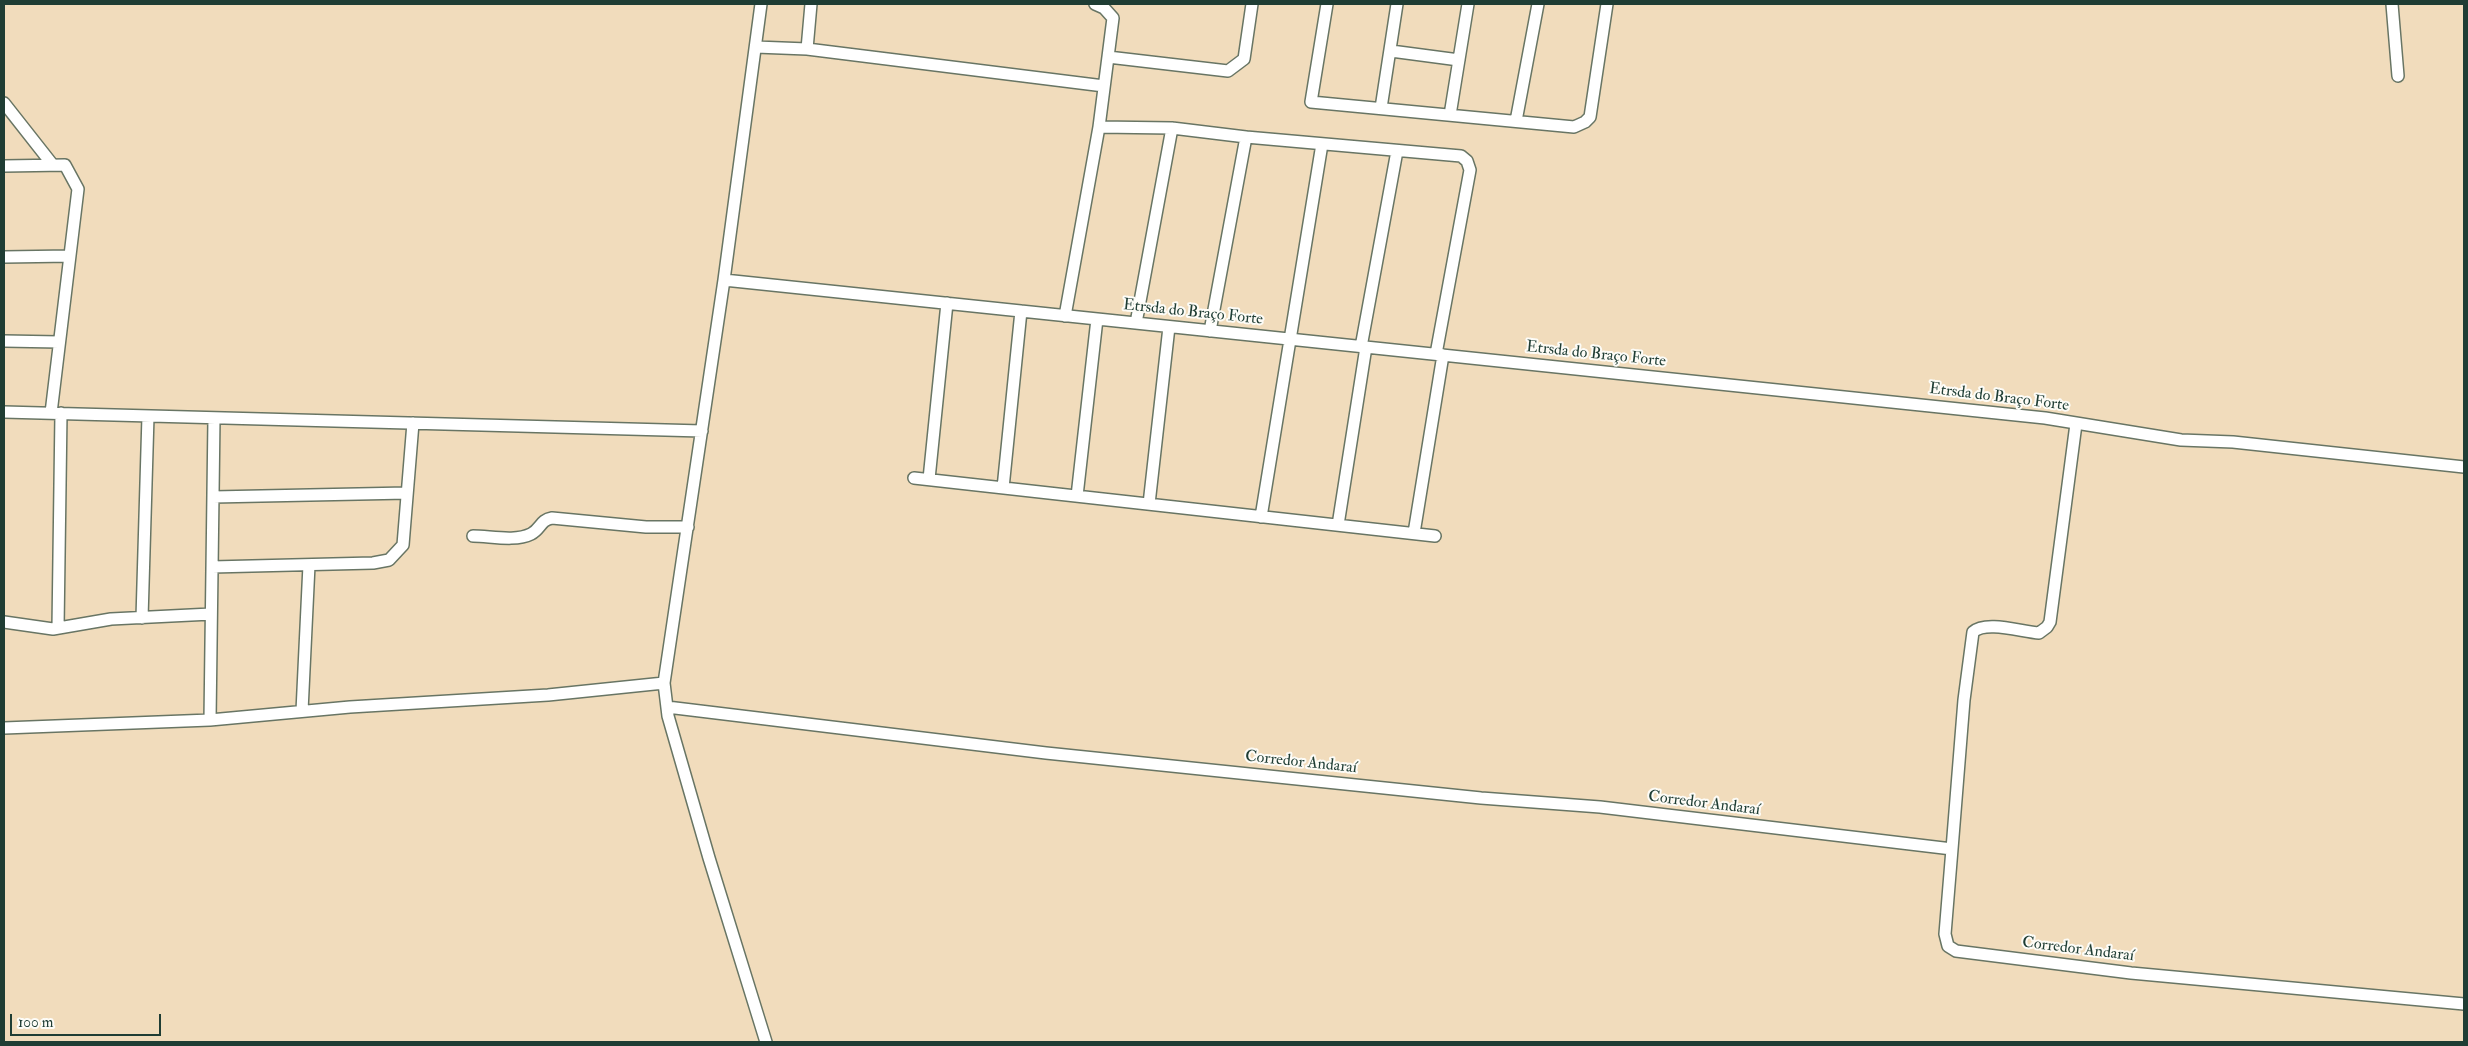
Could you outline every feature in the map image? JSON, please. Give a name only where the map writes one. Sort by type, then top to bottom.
[{"type":"street","points":[[761,4],[724,280],[664,684],[667,707],[709,858],[766,1042]]},
{"type":"street","points":[[807,49],[811,4]]},
{"type":"street","points":[[1065,316],[1099,127],[1113,18],[1104,8],[1095,4]]},
{"type":"street","points":[[1108,57],[1228,71],[1244,59],[1252,4]]},
{"type":"street","points":[[1328,4],[1311,102],[1574,127],[1585,122],[1590,117],[1607,4]]},
{"type":"street","points":[[1381,108],[1397,4]]},
{"type":"street","points":[[1450,115],[1468,4]]},
{"type":"street","points":[[1516,121],[1538,4]]},
{"type":"street","points":[[2392,4],[2398,76]]},
{"type":"street","points":[[756,47],[807,49],[1104,86]]},
{"type":"street","points":[[1391,51],[1458,60]]},
{"type":"street","points":[[4,103],[52,164]]},
{"type":"street","points":[[1099,127],[1172,128],[1246,137],[1461,156],[1467,161],[1470,170],[1414,533]]},
{"type":"street","points":[[1136,323],[1172,128]]},
{"type":"street","points":[[1210,331],[1246,137]]},
{"type":"street","points":[[1261,517],[1322,144]]},
{"type":"street","points":[[1338,525],[1364,347],[1397,151]]},
{"type":"street","points":[[4,166],[65,165],[78,189],[59,342],[56,413],[58,628]]},
{"type":"street","points":[[4,257],[70,256]]},
{"type":"street","name":"Etrsda do Braço Forte","points":[[724,280],[2046,418],[2181,440],[2233,442],[2464,467]]},
{"type":"street","points":[[929,479],[947,303]]},
{"type":"street","points":[[1003,488],[1021,311]]},
{"type":"street","points":[[1077,496],[1097,319]]},
{"type":"street","points":[[1149,504],[1169,327]]},
{"type":"street","points":[[4,341],[59,342]]},
{"type":"street","points":[[4,412],[702,431]]},
{"type":"street","points":[[142,618],[148,416]]},
{"type":"street","points":[[210,720],[214,418]]},
{"type":"street","points":[[212,567],[373,563],[389,560],[403,545],[413,423]]},
{"type":"street","points":[[1952,849],[1964,700],[1973,632],[1978,628],[1993,626],[2039,633],[2050,622],[2076,424]]},
{"type":"street","points":[[914,478],[1435,536]]},
{"type":"street","points":[[213,497],[407,493]]},
{"type":"street","points":[[473,536],[524,536],[536,531],[542,521],[552,518],[646,527],[688,527]]},
{"type":"street","points":[[302,711],[309,564]]},
{"type":"street","points":[[4,622],[58,628],[111,620],[211,614]]},
{"type":"street","points":[[4,728],[210,720],[302,711],[486,700],[664,684]]},
{"type":"street","name":"Corredor Andaraí","points":[[667,707],[836,729],[1481,798],[1600,808],[1952,849],[1945,934],[1948,946],[1956,951],[2131,973],[2464,1004]]}]
